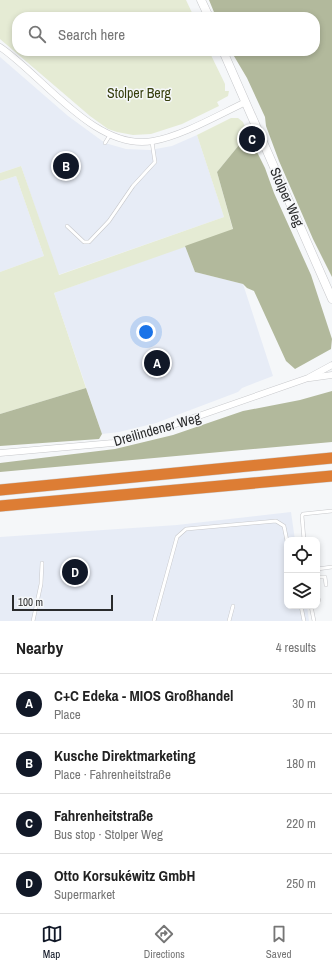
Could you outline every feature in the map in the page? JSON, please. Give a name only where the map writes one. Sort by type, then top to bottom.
[{"type":"highway","points":[[0,490],[332,458]]},
{"type":"highway","points":[[0,506],[332,476]]},
{"type":"street","points":[[201,0],[206,12]]},
{"type":"street","points":[[0,47],[80,115],[110,135],[130,140],[152,142],[200,124],[246,102]]},
{"type":"street","name":"Stolper Weg","points":[[225,56],[332,299]]},
{"type":"street","name":"Dreilindener Weg","points":[[0,453],[113,443],[140,436],[308,378],[332,365]]},
{"type":"street","name":"Dreilindener Weg","points":[[308,378],[332,374]]},
{"type":"lane","points":[[105,143],[110,135]]},
{"type":"lane","points":[[67,226],[84,242],[89,242],[109,221],[133,186],[155,162],[152,142]]},
{"type":"lane","points":[[304,537],[303,514],[332,511]]},
{"type":"lane","points":[[154,621],[177,537],[186,529],[276,521],[284,526],[286,537]]},
{"type":"lane","points":[[33,621],[42,584],[42,563]]},
{"type":"lane","points":[[320,569],[332,567]]},
{"type":"lane","points":[[320,577],[324,577],[326,585]]},
{"type":"lane","points":[[229,621],[233,606]]},
{"type":"lane","points":[[302,609],[304,621]]},
{"type":"lane","points":[[312,609],[314,621]]},
{"type":"shaded area","points":[[0,57],[68,116],[105,143],[126,149],[150,150],[172,146],[197,135],[224,217],[58,275],[21,166],[0,173]]},
{"type":"shaded area","points":[[16,176],[44,256],[0,272],[0,181]]},
{"type":"shaded area","points":[[185,246],[195,272],[243,284],[273,376],[242,388],[238,392],[156,423],[119,432],[102,434],[54,293]]},
{"type":"shaded area","points":[[291,512],[295,537],[284,537],[284,609],[307,609],[309,621],[0,621],[0,537],[177,525]]},
{"type":"green space","name":"Stolper Berg","points":[[0,0],[186,0],[192,12],[12,12],[12,49],[0,39]]},
{"type":"green space","points":[[209,0],[332,0],[332,277],[313,239],[279,161],[266,126],[265,117],[247,78],[234,56],[320,56],[320,12],[214,12]]},
{"type":"green space","name":"Stolper Berg","points":[[20,56],[211,56],[225,84],[225,91],[229,91],[228,96],[217,102],[219,106],[182,124],[151,134],[133,135],[117,132],[108,129],[90,116]]},
{"type":"green space","points":[[231,118],[238,118],[243,122],[248,134],[217,172],[233,230],[54,293],[86,388],[0,414],[0,272],[44,256],[16,176],[0,181],[0,173],[21,166],[59,275],[224,217],[197,135]]},
{"type":"green space","points":[[248,134],[265,168],[274,193],[311,275],[332,339],[331,349],[295,369],[286,361],[254,291],[247,288],[243,284],[195,272],[185,246],[233,229],[217,172]]},
{"type":"green space","points":[[86,388],[102,434],[99,439],[0,446],[0,414]]},
{"type":"green space","points":[[332,391],[332,442],[0,472],[0,463],[115,449],[173,435],[243,411],[300,400]]},
{"type":"place","name":"Fahrenheitstraße","points":[[252,139]]},
{"type":"place","name":"Kusche Direktmarketing","points":[[66,166]]},
{"type":"place","name":"C+C Edeka - MIOS Großhandel","points":[[157,363]]},
{"type":"place","name":"Otto Korsukéwitz GmbH","points":[[75,572]]}]
